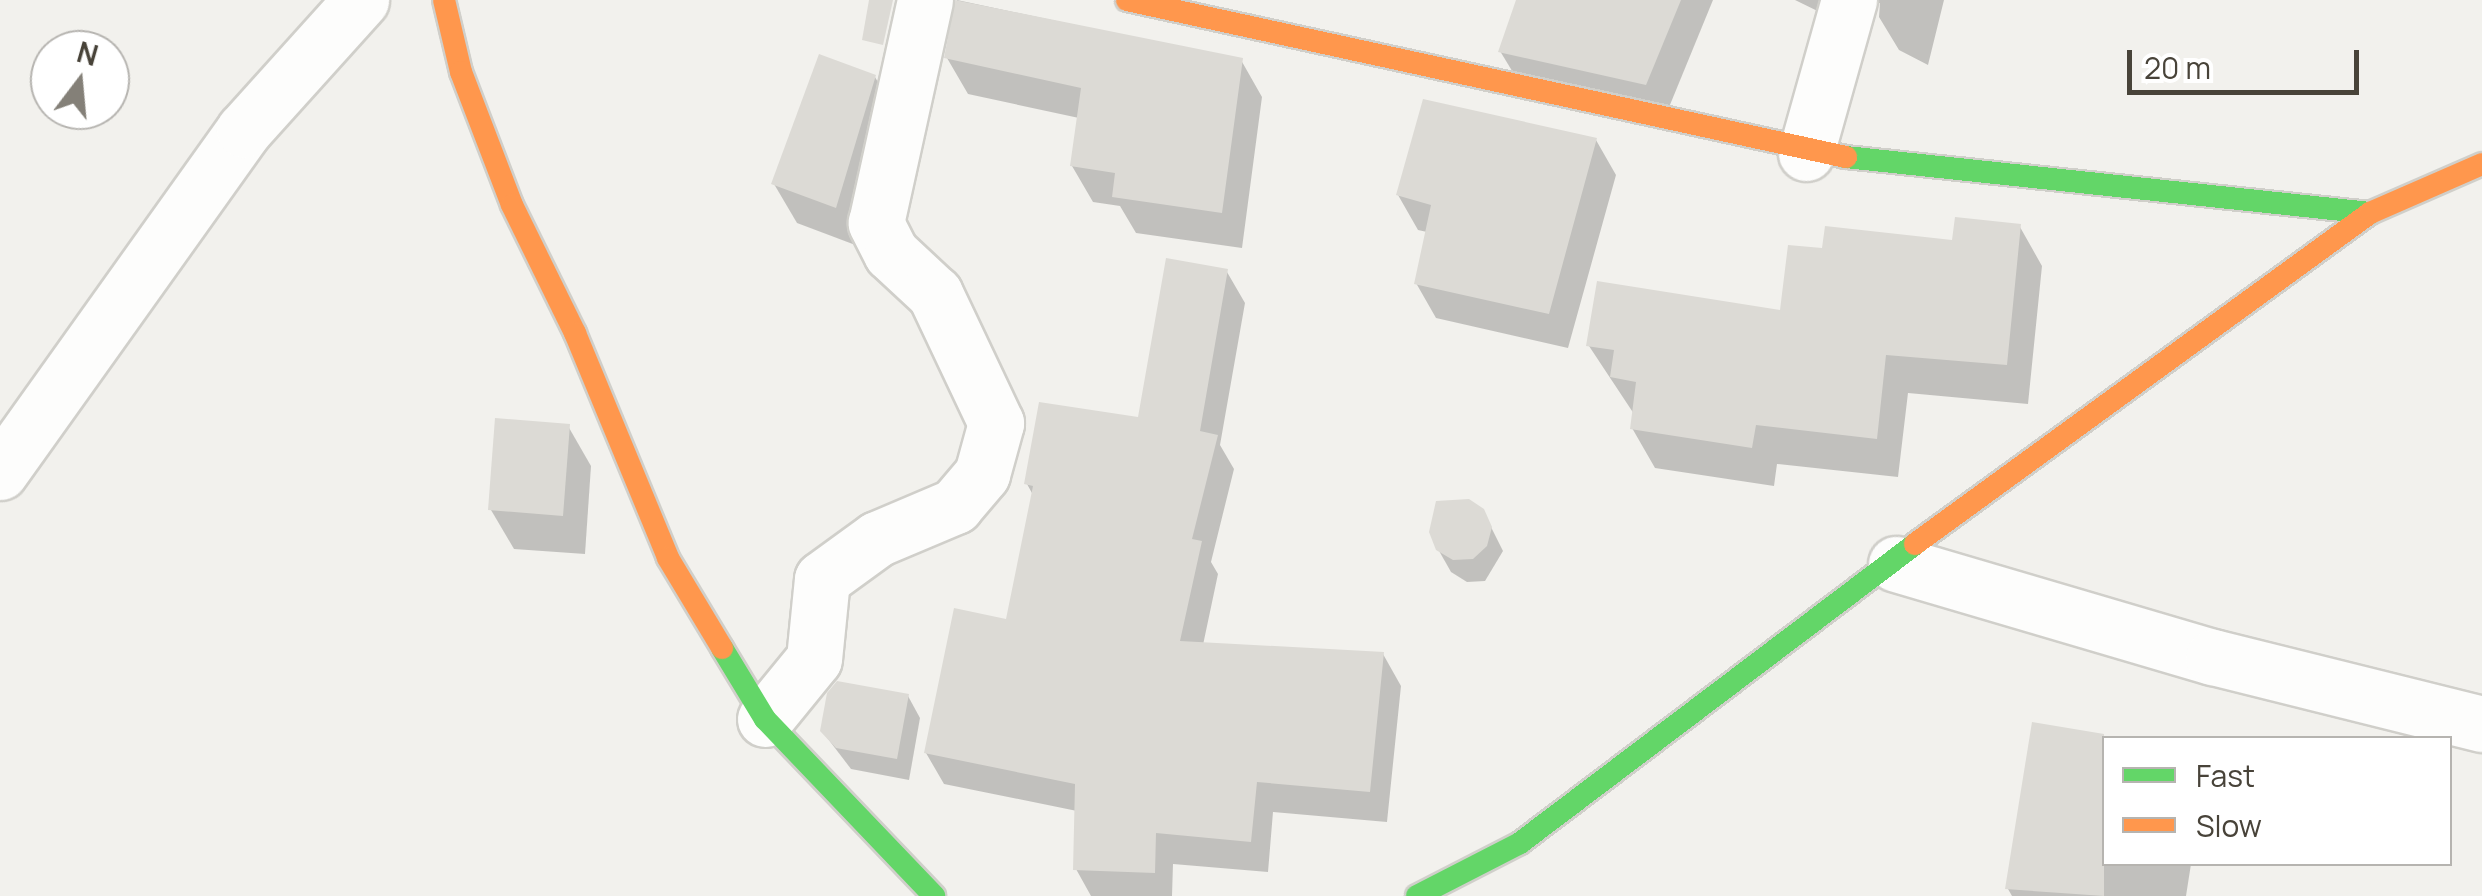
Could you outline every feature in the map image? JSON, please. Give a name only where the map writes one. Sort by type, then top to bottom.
[{"type":"street","points":[[0,472],[244,130],[361,0]]},
{"type":"street","points":[[444,0],[462,72],[512,205],[575,333],[668,558],[765,719],[934,896]]},
{"type":"street","points":[[765,719],[814,659],[822,580],[878,539],[955,506],[982,474],[996,423],[934,294],[891,253],[876,223],[925,0]]},
{"type":"street","points":[[1127,0],[1806,153],[2370,213]]},
{"type":"street","points":[[1806,153],[1849,0]]},
{"type":"street","points":[[1417,896],[1520,842],[2370,213],[2482,164]]},
{"type":"street","points":[[1896,564],[2212,658],[2482,724]]},
{"type":"building","points":[[869,0],[893,0],[883,45],[862,40]]},
{"type":"building","points":[[955,0],[1243,58],[1222,213],[1112,197],[1115,173],[1070,166],[1081,88],[944,58]]},
{"type":"building","points":[[1516,0],[1681,0],[1646,85],[1498,52]]},
{"type":"building","points":[[819,54],[876,75],[836,208],[771,184]]},
{"type":"building","points":[[1423,99],[1597,138],[1549,314],[1414,284],[1431,205],[1396,195]]},
{"type":"building","points":[[1955,217],[2021,224],[2007,365],[1886,355],[1877,439],[1756,425],[1752,448],[1630,429],[1636,382],[1610,377],[1614,350],[1586,346],[1597,281],[1780,310],[1788,245],[1822,248],[1825,226],[1952,240]]},
{"type":"building","points":[[1166,258],[1228,269],[1200,431],[1218,435],[1192,539],[1202,541],[1180,641],[1384,652],[1370,792],[1257,782],[1251,842],[1156,833],[1155,873],[1073,870],[1075,784],[924,753],[954,608],[1006,619],[1033,486],[1024,484],[1039,402],[1138,417]]},
{"type":"building","points":[[495,418],[570,424],[563,516],[488,510]]},
{"type":"building","points":[[1469,499],[1484,509],[1492,527],[1487,546],[1473,559],[1453,560],[1436,550],[1429,532],[1436,501]]},
{"type":"building","points":[[837,681],[909,694],[897,759],[836,748],[820,731],[827,693]]},
{"type":"building","points":[[2032,722],[2104,734],[2104,896],[2005,889]]},
{"type":"traffic: fast","points":[[1846,157],[2370,213]]},
{"type":"traffic: fast","points":[[1417,896],[1520,843],[1915,544]]},
{"type":"traffic: fast","points":[[722,648],[765,719],[934,896]]},
{"type":"traffic: slow","points":[[444,0],[461,72],[512,205],[575,333],[668,558],[722,648]]},
{"type":"traffic: slow","points":[[1127,0],[1846,157]]},
{"type":"traffic: slow","points":[[1915,544],[2370,213],[2482,164]]}]
